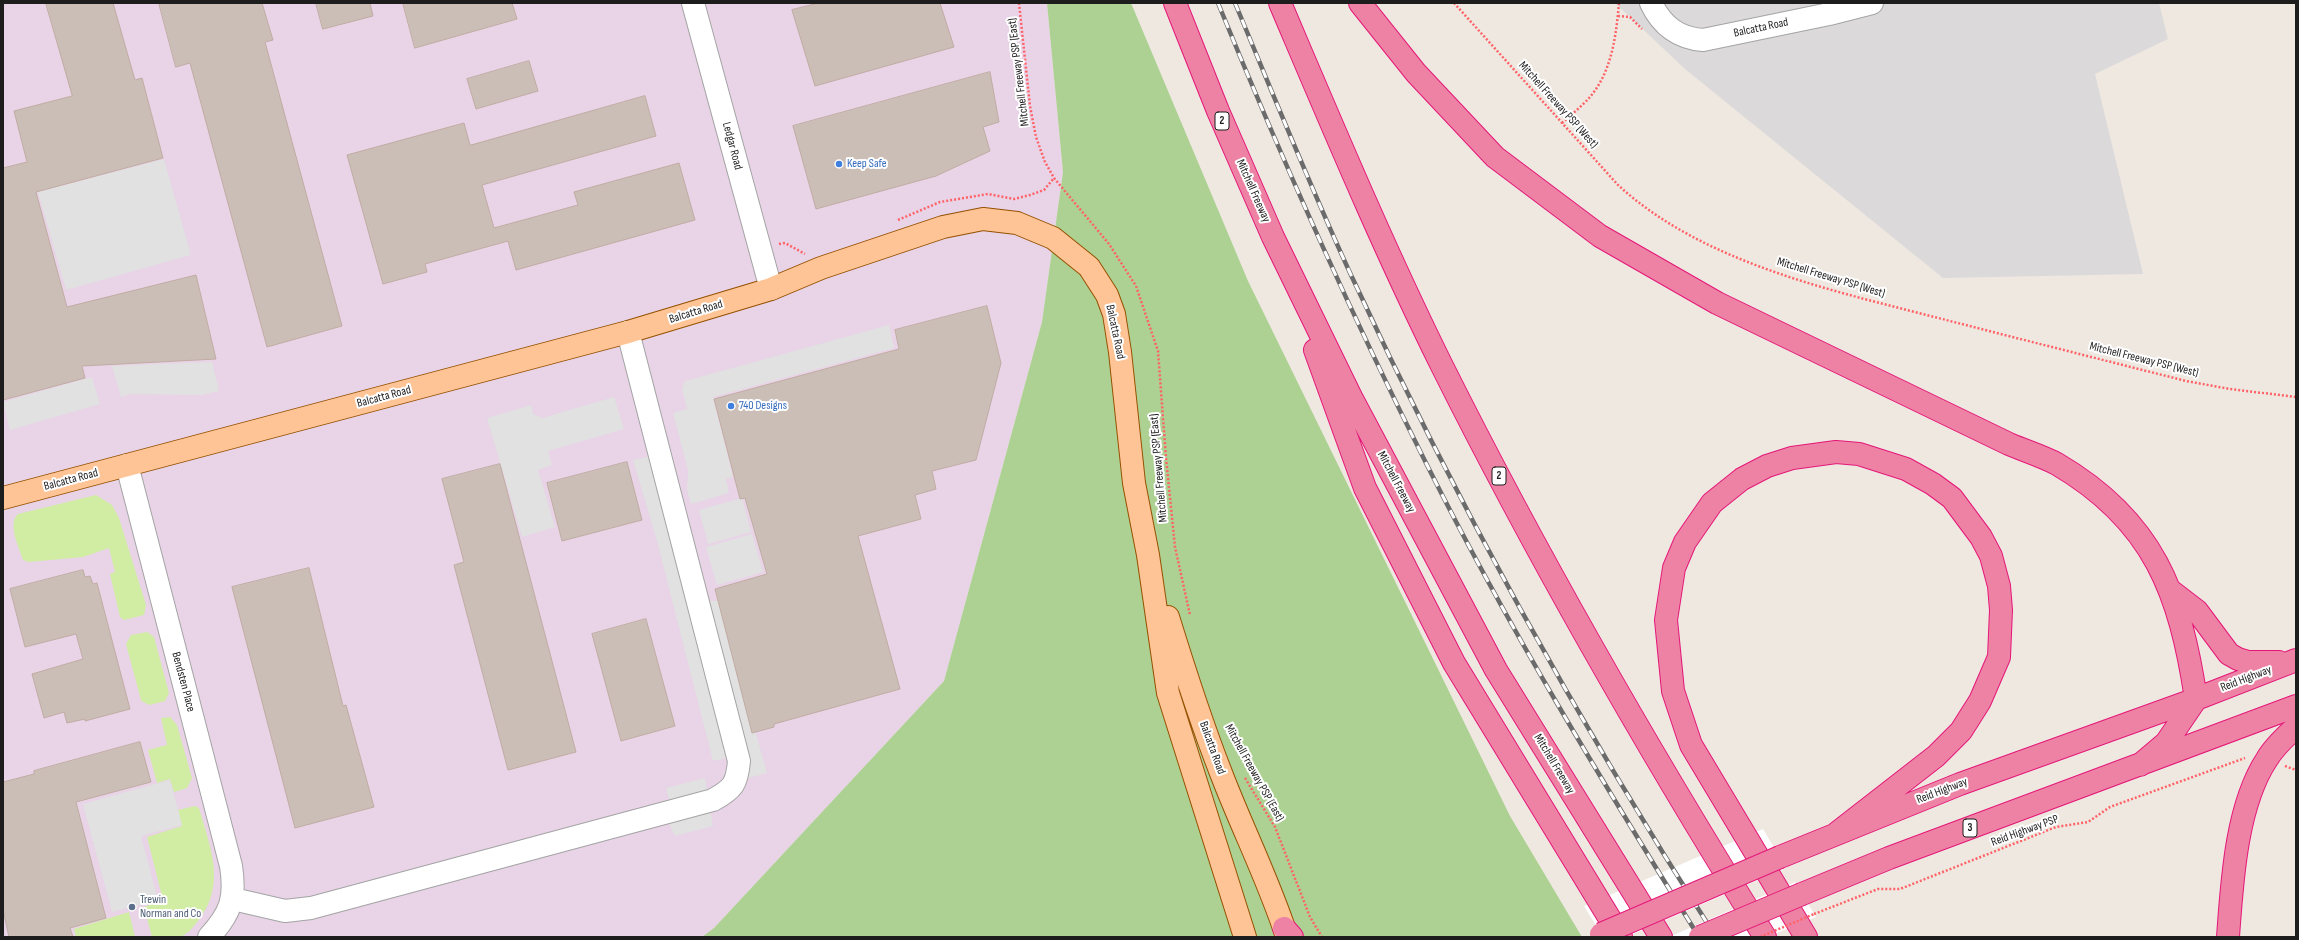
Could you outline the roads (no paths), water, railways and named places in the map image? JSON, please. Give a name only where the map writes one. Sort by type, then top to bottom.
[{"type":"highway","name":"Mitchell Freeway","points":[[1175,3],[1218,111],[1273,236],[1352,399],[1496,670],[1661,937]]},
{"type":"highway","name":"2","points":[[1280,3],[1384,243],[1442,365],[1503,484],[1566,602],[1633,719],[1766,937]]},
{"type":"highway","points":[[1360,3],[1416,73],[1495,157],[1600,236],[1717,303],[2010,444],[2056,464],[2105,496],[2127,518],[2148,546],[2170,591],[2192,674],[2196,699],[2166,742],[2140,765]]},
{"type":"highway","points":[[1273,236],[1365,488],[1454,663],[1605,936]]},
{"type":"highway","points":[[1806,937],[1691,745],[1673,691],[1666,620],[1674,568],[1685,542],[1712,503],[1742,479],[1767,466],[1792,458],[1836,452],[1859,454],[1906,469],[1934,484],[1952,498],[1981,537],[1991,556],[1999,586],[2001,610],[1999,657],[1980,701],[1961,731],[1936,756],[1837,833]]},
{"type":"highway","points":[[2170,591],[2197,611],[2220,644],[2233,656],[2248,662],[2293,661]]},
{"type":"highway","name":"Reid Highway","points":[[1605,936],[1837,833],[1960,784],[2196,699],[2293,661]]},
{"type":"highway","name":"3","points":[[1700,937],[1889,858],[2296,706]]},
{"type":"highway","points":[[2228,937],[2235,857],[2250,794],[2267,759],[2296,727]]},
{"type":"main road","name":"Balcatta Road","points":[[3,498],[628,332],[771,289],[821,268],[943,227],[983,219],[1017,223],[1053,238],[1088,267],[1107,295],[1114,314],[1120,352],[1134,483],[1148,555],[1168,693],[1245,937]]},
{"type":"main road","name":"Balcatta Road","points":[[1148,555],[1189,686],[1216,759],[1259,860],[1288,934]]},
{"type":"street","name":"Ledgar Road","points":[[693,3],[771,289]]},
{"type":"street","name":"Balcatta Road","points":[[1654,9],[1666,25],[1678,34],[1703,40],[1829,14],[1872,3]]},
{"type":"street","points":[[210,937],[224,920],[233,899],[285,911],[311,908],[713,800],[729,791],[738,779],[740,761],[628,332]]},
{"type":"street","name":"Bendsten Place","points":[[127,465],[231,866],[233,899]]},
{"type":"railway","points":[[1218,3],[1292,178],[1344,294],[1427,465],[1523,645],[1592,763],[1699,937]]},
{"type":"railway","points":[[1235,3],[1292,140],[1351,275],[1477,529],[1522,612],[1616,776],[1716,937]]},
{"type":"place","name":"Keep Safe","points":[[839,164]]},
{"type":"place","name":"740 Designs","points":[[731,406]]},
{"type":"place","name":"Trewin Norman and Co","points":[[132,907]]}]
